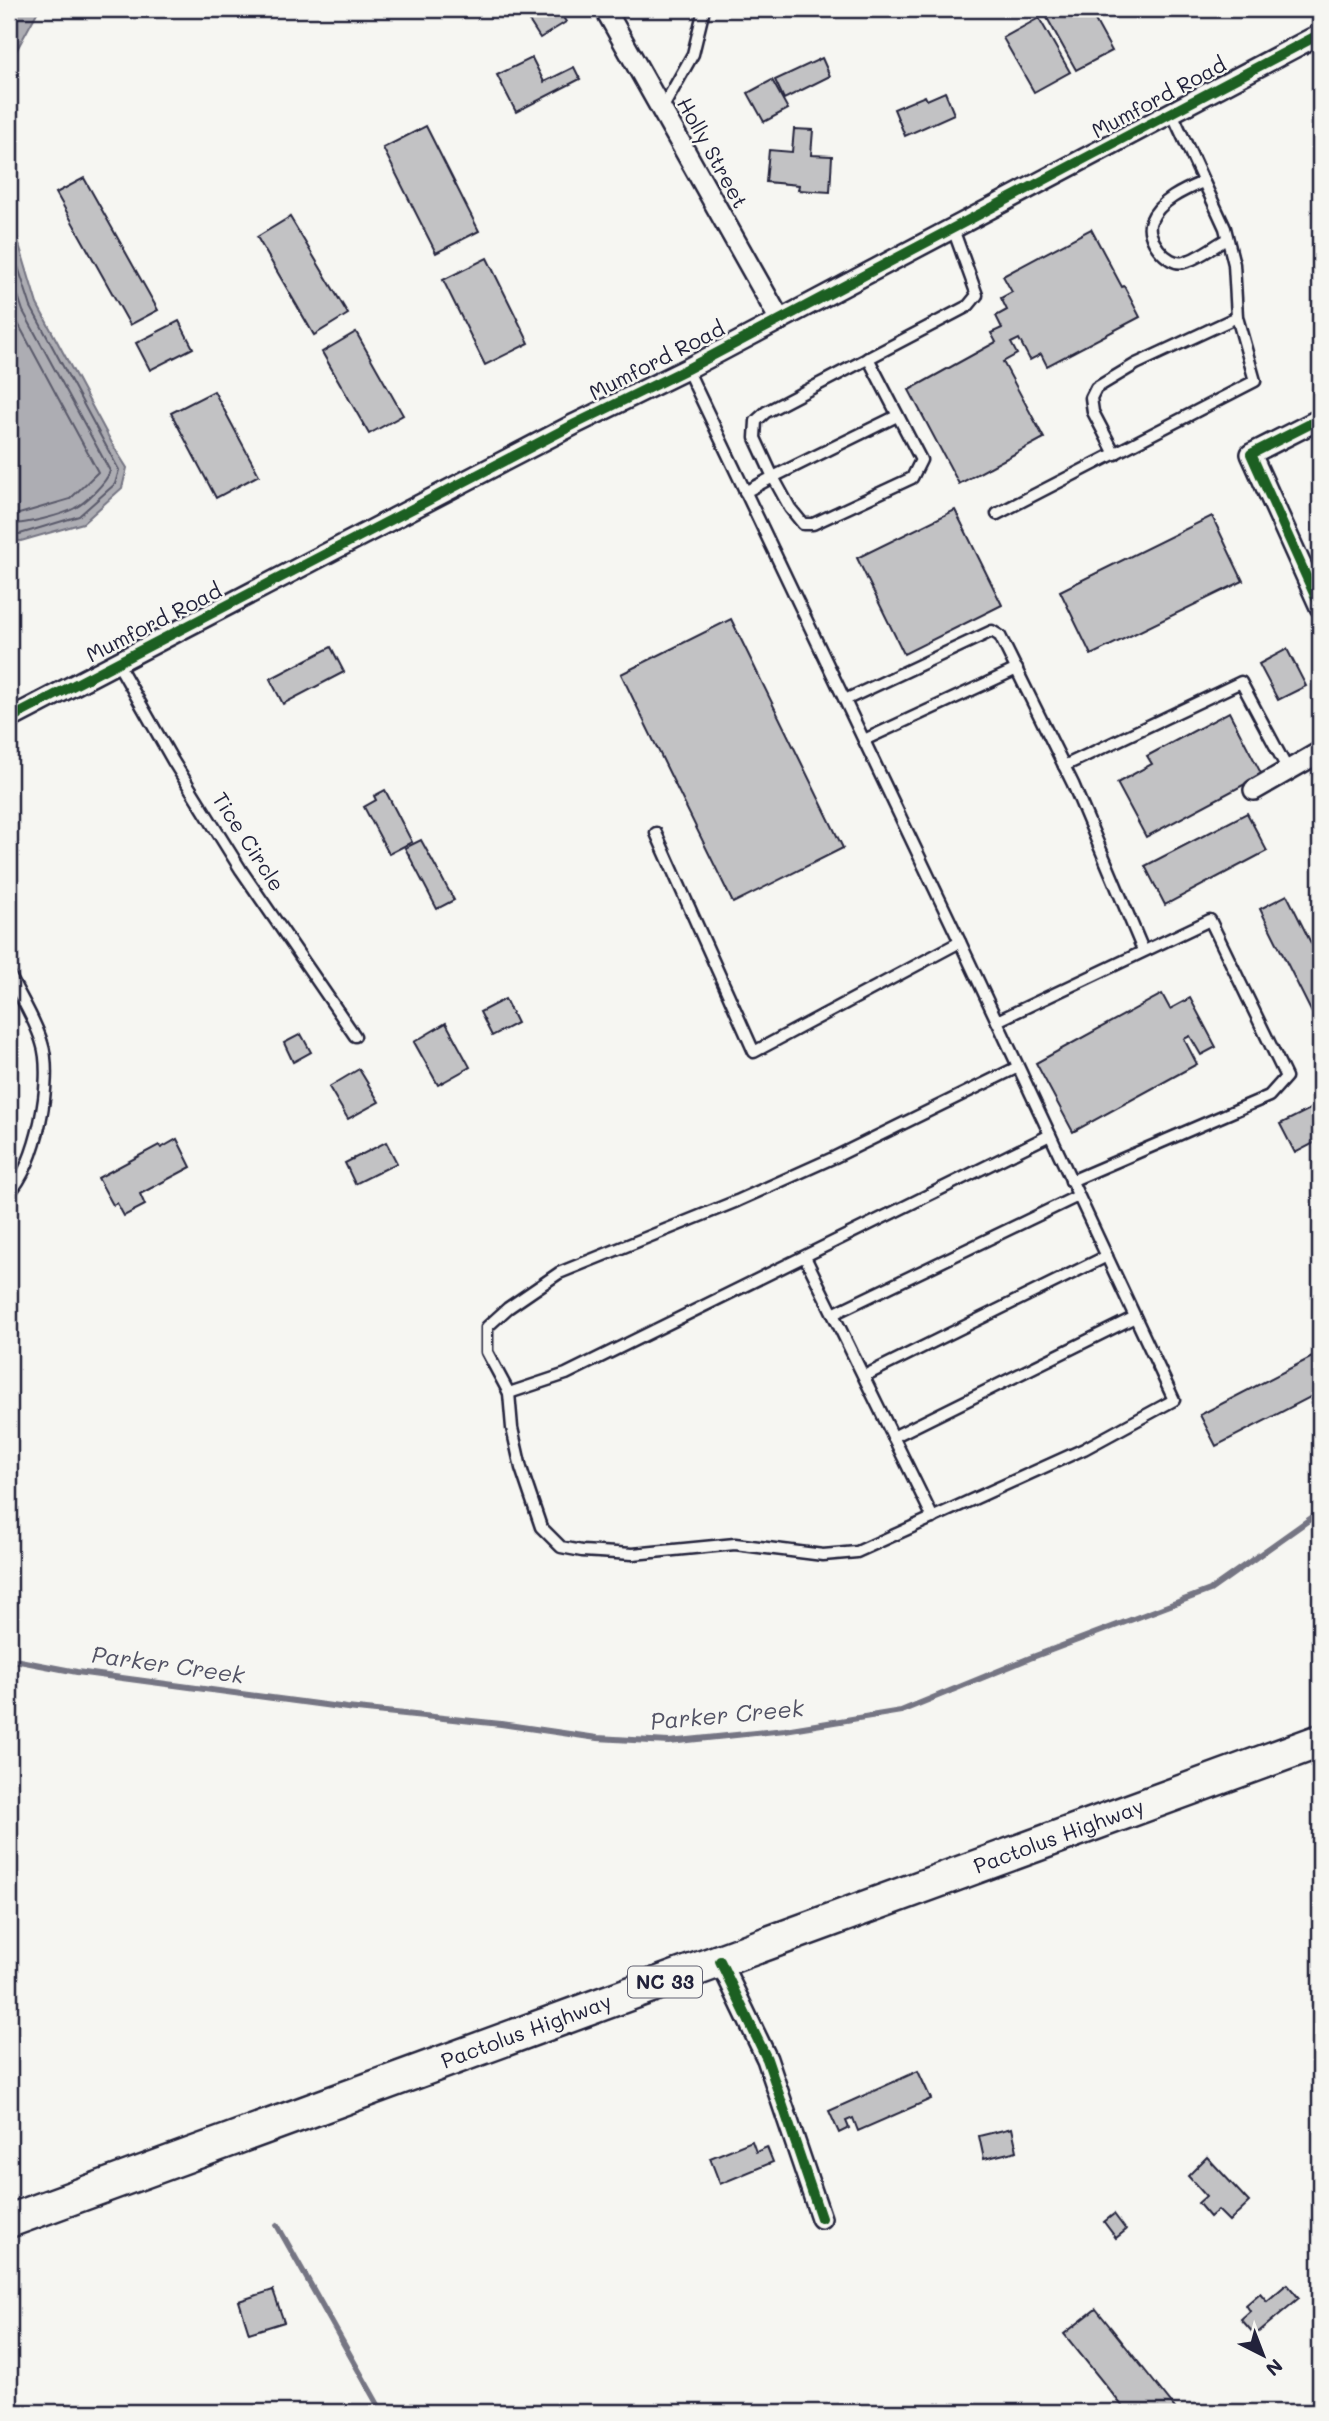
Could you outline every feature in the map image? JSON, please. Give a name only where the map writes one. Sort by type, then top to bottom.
[{"type":"main road","name":"Pactolus Highway","points":[[9,2221],[1320,1741]]},
{"type":"street","name":"Holly Street","points":[[605,9],[780,320]]},
{"type":"street","name":"Mumford Road","points":[[9,719],[575,424],[687,369],[1320,34]]},
{"type":"street","points":[[1320,419],[1251,454],[1320,607]]},
{"type":"street","points":[[1254,790],[1320,752]]},
{"type":"street","points":[[720,1961],[767,2059],[821,2218]]},
{"type":"lane","points":[[662,109],[694,54],[704,9]]},
{"type":"lane","points":[[997,514],[1255,381],[1237,317],[1234,264],[1227,239],[1172,113]]},
{"type":"lane","points":[[1203,181],[1182,191],[1159,209],[1149,226],[1151,235],[1157,247],[1171,261],[1182,263],[1227,239]]},
{"type":"lane","points":[[867,358],[920,460],[912,478],[813,524],[803,524],[790,508],[755,438],[756,421],[792,397],[867,358],[968,306],[977,295],[953,229]]},
{"type":"lane","points":[[1115,454],[1093,412],[1091,398],[1096,388],[1136,364],[1237,317]]},
{"type":"lane","points":[[687,369],[960,942],[1174,1400],[1084,1449],[857,1552],[823,1555],[735,1544],[633,1554],[561,1547],[541,1527],[521,1468],[512,1428],[509,1393],[487,1352],[487,1327],[508,1308],[559,1273],[835,1157],[1018,1067]]},
{"type":"lane","points":[[745,492],[897,415]]},
{"type":"lane","points":[[845,701],[992,631],[1000,636],[1064,766],[1143,950]]},
{"type":"lane","name":"Tice Circle","points":[[118,664],[173,761],[241,870],[355,1036]]},
{"type":"lane","points":[[864,740],[1017,668]]},
{"type":"lane","points":[[1064,766],[1241,682],[1288,770]]},
{"type":"lane","points":[[656,833],[754,1052],[960,942]]},
{"type":"lane","points":[[997,1021],[1210,920],[1286,1077],[1269,1097],[1072,1181]]},
{"type":"lane","points":[[9,974],[43,1043],[46,1069],[36,1141],[18,1185],[9,1193]]},
{"type":"lane","points":[[509,1393],[566,1374],[1050,1135]]},
{"type":"lane","points":[[833,1314],[1078,1196]]},
{"type":"lane","points":[[864,1376],[934,1339],[1107,1256]]},
{"type":"lane","points":[[805,1257],[933,1518]]},
{"type":"lane","points":[[893,1437],[1135,1317]]},
{"type":"water","points":[[9,9],[39,9],[9,64]]},
{"type":"water","points":[[9,211],[37,304],[127,468],[122,488],[83,523],[21,541],[9,540]]},
{"type":"building","points":[[536,9],[558,9],[566,22],[540,38],[526,16]]},
{"type":"building","points":[[1058,9],[1089,9],[1112,51],[1076,70],[1046,16]]},
{"type":"building","points":[[1039,18],[1070,72],[1034,92],[1003,38]]},
{"type":"building","points":[[532,58],[544,82],[574,67],[580,79],[516,112],[497,75]]},
{"type":"building","points":[[822,58],[830,76],[784,99],[775,80]]},
{"type":"building","points":[[772,80],[788,109],[764,122],[748,93]]},
{"type":"building","points":[[945,92],[954,114],[905,136],[894,109],[925,96],[927,100]]},
{"type":"building","points":[[426,126],[479,231],[436,253],[383,148]]},
{"type":"building","points":[[794,129],[813,130],[811,155],[832,156],[830,192],[798,190],[799,185],[766,182],[769,150],[792,152]]},
{"type":"building","points":[[84,178],[158,310],[130,325],[56,193]]},
{"type":"building","points":[[290,217],[348,314],[314,335],[257,237]]},
{"type":"building","points":[[1091,229],[1140,317],[1047,366],[1041,354],[1030,360],[1019,339],[1011,343],[1017,354],[1003,362],[1044,438],[959,484],[909,390],[996,342],[991,333],[1002,328],[996,316],[1007,310],[1001,298],[1012,292],[1003,276]]},
{"type":"building","points":[[487,258],[529,343],[485,365],[443,280]]},
{"type":"building","points":[[179,321],[193,348],[150,370],[136,343]]},
{"type":"building","points":[[356,332],[403,415],[369,434],[322,352]]},
{"type":"building","points":[[214,391],[259,475],[216,498],[171,413]]},
{"type":"building","points":[[955,510],[1002,605],[904,654],[857,558]]},
{"type":"building","points":[[1212,516],[1243,581],[1091,655],[1060,591]]},
{"type":"building","points":[[731,619],[843,848],[733,903],[621,674]]},
{"type":"building","points":[[331,647],[344,672],[283,704],[270,679]]},
{"type":"building","points":[[1287,649],[1306,686],[1278,700],[1259,664]]},
{"type":"building","points":[[1229,712],[1262,775],[1146,837],[1117,783],[1152,764],[1147,756]]},
{"type":"building","points":[[385,790],[412,842],[389,854],[364,807],[376,800],[374,796]]},
{"type":"building","points":[[1247,813],[1267,851],[1165,905],[1145,866]]},
{"type":"building","points":[[421,840],[454,900],[437,909],[405,848]]},
{"type":"building","points":[[1287,895],[1320,961],[1320,1029],[1260,909]]},
{"type":"building","points":[[1162,994],[1170,1009],[1190,998],[1216,1047],[1201,1055],[1190,1036],[1184,1039],[1197,1064],[1073,1132],[1036,1063]]},
{"type":"building","points":[[505,999],[517,1023],[492,1036],[480,1012]]},
{"type":"building","points":[[446,1023],[470,1067],[438,1085],[414,1042]]},
{"type":"building","points":[[301,1034],[311,1052],[293,1062],[284,1043]]},
{"type":"building","points":[[359,1069],[379,1102],[348,1119],[329,1087]]},
{"type":"building","points":[[1320,1104],[1320,1140],[1295,1153],[1280,1124]]},
{"type":"building","points":[[177,1139],[191,1167],[140,1194],[145,1205],[124,1216],[117,1203],[113,1205],[98,1178],[159,1145],[161,1148]]},
{"type":"building","points":[[386,1142],[397,1163],[355,1184],[345,1163]]},
{"type":"building","points":[[1320,1353],[1320,1392],[1216,1446],[1200,1415]]},
{"type":"building","points":[[918,2071],[931,2099],[858,2131],[853,2118],[846,2121],[849,2128],[839,2133],[829,2111]]},
{"type":"building","points":[[1012,2128],[1017,2151],[984,2159],[979,2136]]},
{"type":"building","points":[[752,2141],[756,2152],[767,2147],[773,2162],[720,2184],[710,2158]]},
{"type":"building","points":[[1207,2157],[1249,2202],[1229,2221],[1218,2210],[1210,2217],[1198,2203],[1206,2196],[1188,2176]]},
{"type":"building","points":[[1114,2214],[1126,2230],[1116,2238],[1104,2222]]},
{"type":"building","points":[[1287,2284],[1299,2298],[1255,2335],[1241,2319],[1250,2311],[1246,2305],[1260,2293],[1267,2301]]},
{"type":"building","points":[[273,2290],[284,2322],[249,2333],[239,2301]]},
{"type":"building","points":[[1096,2309],[1178,2412],[1127,2412],[1064,2334]]},
{"type":"waterway","name":"Parker Creek","points":[[9,1659],[77,1672],[597,1738],[669,1742],[785,1730],[901,1711],[1030,1658],[1210,1590],[1320,1512]]},
{"type":"waterway","points":[[277,2225],[382,2412]]},
{"type":"cycle path","points":[[9,719],[575,424],[687,369],[1320,34]]},
{"type":"cycle path","points":[[1320,419],[1251,454],[1320,607]]},
{"type":"cycle path","points":[[720,1961],[767,2059],[821,2218]]}]
